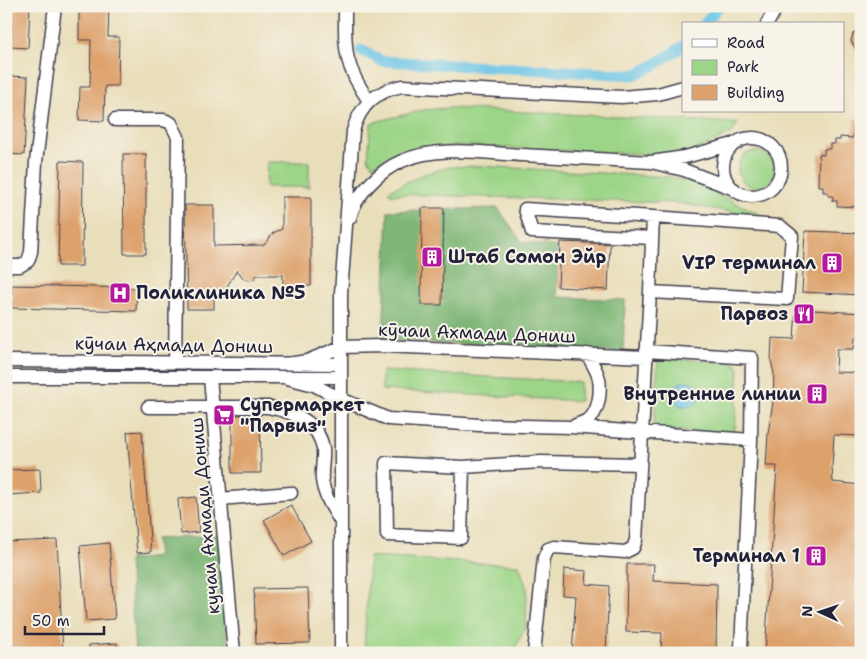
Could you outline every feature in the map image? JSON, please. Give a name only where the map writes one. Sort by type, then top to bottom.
[{"type":"street","points":[[6,266],[20,266],[28,261],[31,252],[36,162],[55,6]]},
{"type":"street","points":[[345,6],[345,45],[349,64],[356,82],[369,100]]},
{"type":"street","points":[[768,22],[777,6]]},
{"type":"street","points":[[341,653],[341,293],[353,131],[361,112],[369,100],[390,88],[402,86],[621,97],[658,94],[682,87]]},
{"type":"street","points":[[115,120],[164,120],[171,123],[178,137],[175,362]]},
{"type":"street","points":[[345,235],[350,214],[361,196],[388,168],[415,156],[468,152],[651,162],[684,170],[750,196],[768,191],[779,177],[781,168],[780,159],[776,151],[762,140],[754,138],[685,157],[651,162]]},
{"type":"street","points":[[734,190],[728,183],[723,166],[725,157],[737,143]]},
{"type":"street","points":[[650,292],[787,299],[792,236],[780,226],[525,209],[532,232],[652,238]]},
{"type":"street","points":[[534,653],[545,554],[548,549],[554,547],[625,552],[633,548],[636,540],[653,217]]},
{"type":"street","name":"кӯчаи Ахмади Дониш","points":[[341,347],[381,346],[587,354],[599,380],[599,399],[596,411],[588,420],[571,427]]},
{"type":"street","points":[[288,364],[307,361],[341,347]]},
{"type":"street","points":[[587,354],[752,358],[751,440],[741,648]]},
{"type":"street","name":"кӯчаи Аҳмади Дониш","points":[[6,361],[288,364],[341,370]]},
{"type":"street","points":[[6,377],[287,378],[341,370]]},
{"type":"street","name":"кучаи Ахмади Дониш","points":[[210,377],[234,653]]},
{"type":"street","points":[[287,378],[314,385],[341,400],[388,420],[571,427],[751,440]]},
{"type":"street","points":[[148,407],[268,407],[287,410],[304,420],[316,431],[322,448],[322,480],[327,499],[341,522]]},
{"type":"street","points":[[463,467],[462,538],[387,535],[386,463],[463,467],[541,462],[640,464]]},
{"type":"street","points":[[220,499],[291,494]]},
{"type":"green space","points":[[449,108],[738,123],[731,134],[695,150],[664,155],[466,146],[423,147],[372,165],[368,158],[371,123],[423,110]]},
{"type":"green space","points":[[756,151],[763,152],[769,156],[773,162],[773,176],[769,182],[763,186],[756,187],[749,186],[743,182],[739,176],[738,169],[739,162],[743,156],[749,152]]},
{"type":"green space","points":[[267,162],[309,162],[309,187],[266,187]]},
{"type":"green space","points":[[479,166],[671,177],[699,185],[767,218],[678,203],[390,194],[388,191],[424,174],[449,167]]},
{"type":"green space","points":[[498,208],[522,242],[557,247],[557,297],[625,300],[623,352],[383,340],[388,211]]},
{"type":"green space","points":[[658,358],[733,362],[737,365],[739,370],[735,428],[732,433],[654,430]]},
{"type":"green space","points":[[382,371],[580,382],[580,401],[382,390]]},
{"type":"green space","points":[[220,535],[228,653],[170,653],[169,650],[135,652],[129,560],[158,557],[156,539]]},
{"type":"green space","points":[[369,557],[519,565],[527,589],[526,626],[513,653],[364,653]]},
{"type":"water","points":[[686,381],[696,384],[699,394],[696,404],[686,407],[676,404],[673,394],[676,384]]},
{"type":"building","points":[[12,6],[30,6],[28,48],[11,47]]},
{"type":"building","points":[[79,6],[109,6],[108,37],[119,37],[118,86],[105,86],[104,121],[79,120],[80,87],[90,87],[91,40],[79,40]]},
{"type":"building","points":[[861,25],[861,57],[851,41],[853,34]]},
{"type":"building","points":[[10,76],[28,77],[24,155],[7,154]]},
{"type":"building","points":[[854,119],[861,119],[861,207],[837,206],[837,201],[832,201],[833,196],[828,196],[828,192],[823,192],[823,186],[818,186],[819,154],[824,155],[824,149],[830,149],[830,144],[835,144],[835,140],[840,140],[840,137],[853,138]]},
{"type":"building","points":[[123,154],[146,154],[146,254],[124,254]]},
{"type":"building","points":[[60,161],[83,162],[82,266],[58,266]]},
{"type":"building","points":[[282,197],[311,197],[311,286],[283,286],[283,275],[257,275],[254,279],[244,279],[237,270],[223,290],[214,290],[214,309],[187,309],[185,205],[214,205],[214,246],[264,245],[273,233],[282,229]]},
{"type":"building","name":"Штаб Сомон Эйр","points":[[422,208],[444,208],[442,305],[421,305]]},
{"type":"building","name":"VIP терминал","points":[[805,231],[861,233],[861,295],[802,292]]},
{"type":"building","points":[[560,242],[610,244],[608,290],[558,287]]},
{"type":"building","points":[[12,285],[137,288],[136,311],[11,308]]},
{"type":"building","points":[[796,309],[861,313],[861,338],[855,338],[854,349],[837,349],[836,372],[861,373],[861,436],[834,435],[832,467],[833,482],[861,485],[861,627],[859,653],[765,653],[777,466],[766,466],[768,433],[773,402],[772,338],[794,339]]},
{"type":"building","points":[[232,415],[260,415],[261,473],[232,473]]},
{"type":"building","points":[[142,431],[151,552],[137,553],[127,432]]},
{"type":"building","points":[[40,469],[41,493],[6,495],[6,470]]},
{"type":"building","points":[[196,497],[199,532],[181,534],[178,499]]},
{"type":"building","points":[[291,505],[311,541],[284,556],[264,520]]},
{"type":"building","points":[[57,540],[63,653],[8,653],[6,542]]},
{"type":"building","points":[[109,543],[115,619],[86,621],[80,546]]},
{"type":"building","points":[[627,564],[654,564],[653,581],[717,584],[716,653],[661,651],[662,633],[626,632]]},
{"type":"building","points":[[564,569],[587,571],[586,584],[609,586],[606,653],[572,653],[576,596],[563,595]]},
{"type":"building","points":[[308,588],[310,643],[256,644],[254,589]]},
{"type":"building","points":[[117,643],[118,653],[89,653],[89,645]]},
{"type":"waterway","points":[[706,22],[719,6]]},
{"type":"waterway","points":[[361,50],[382,61],[634,75],[653,66],[682,47]]},
{"type":"place","name":"Штаб Сомон Эйр","points":[[432,257]]},
{"type":"place","name":"VIP терминал","points":[[832,263]]},
{"type":"place","name":"Поликлиника №5","points":[[120,293]]},
{"type":"place","name":"Парвоз","points":[[804,314]]},
{"type":"place","name":"Внутренние линии","points":[[817,394]]},
{"type":"place","name":"Супермаркет \"Парвиз\"","points":[[224,415]]},
{"type":"place","name":"Терминал 1","points":[[816,556]]}]
